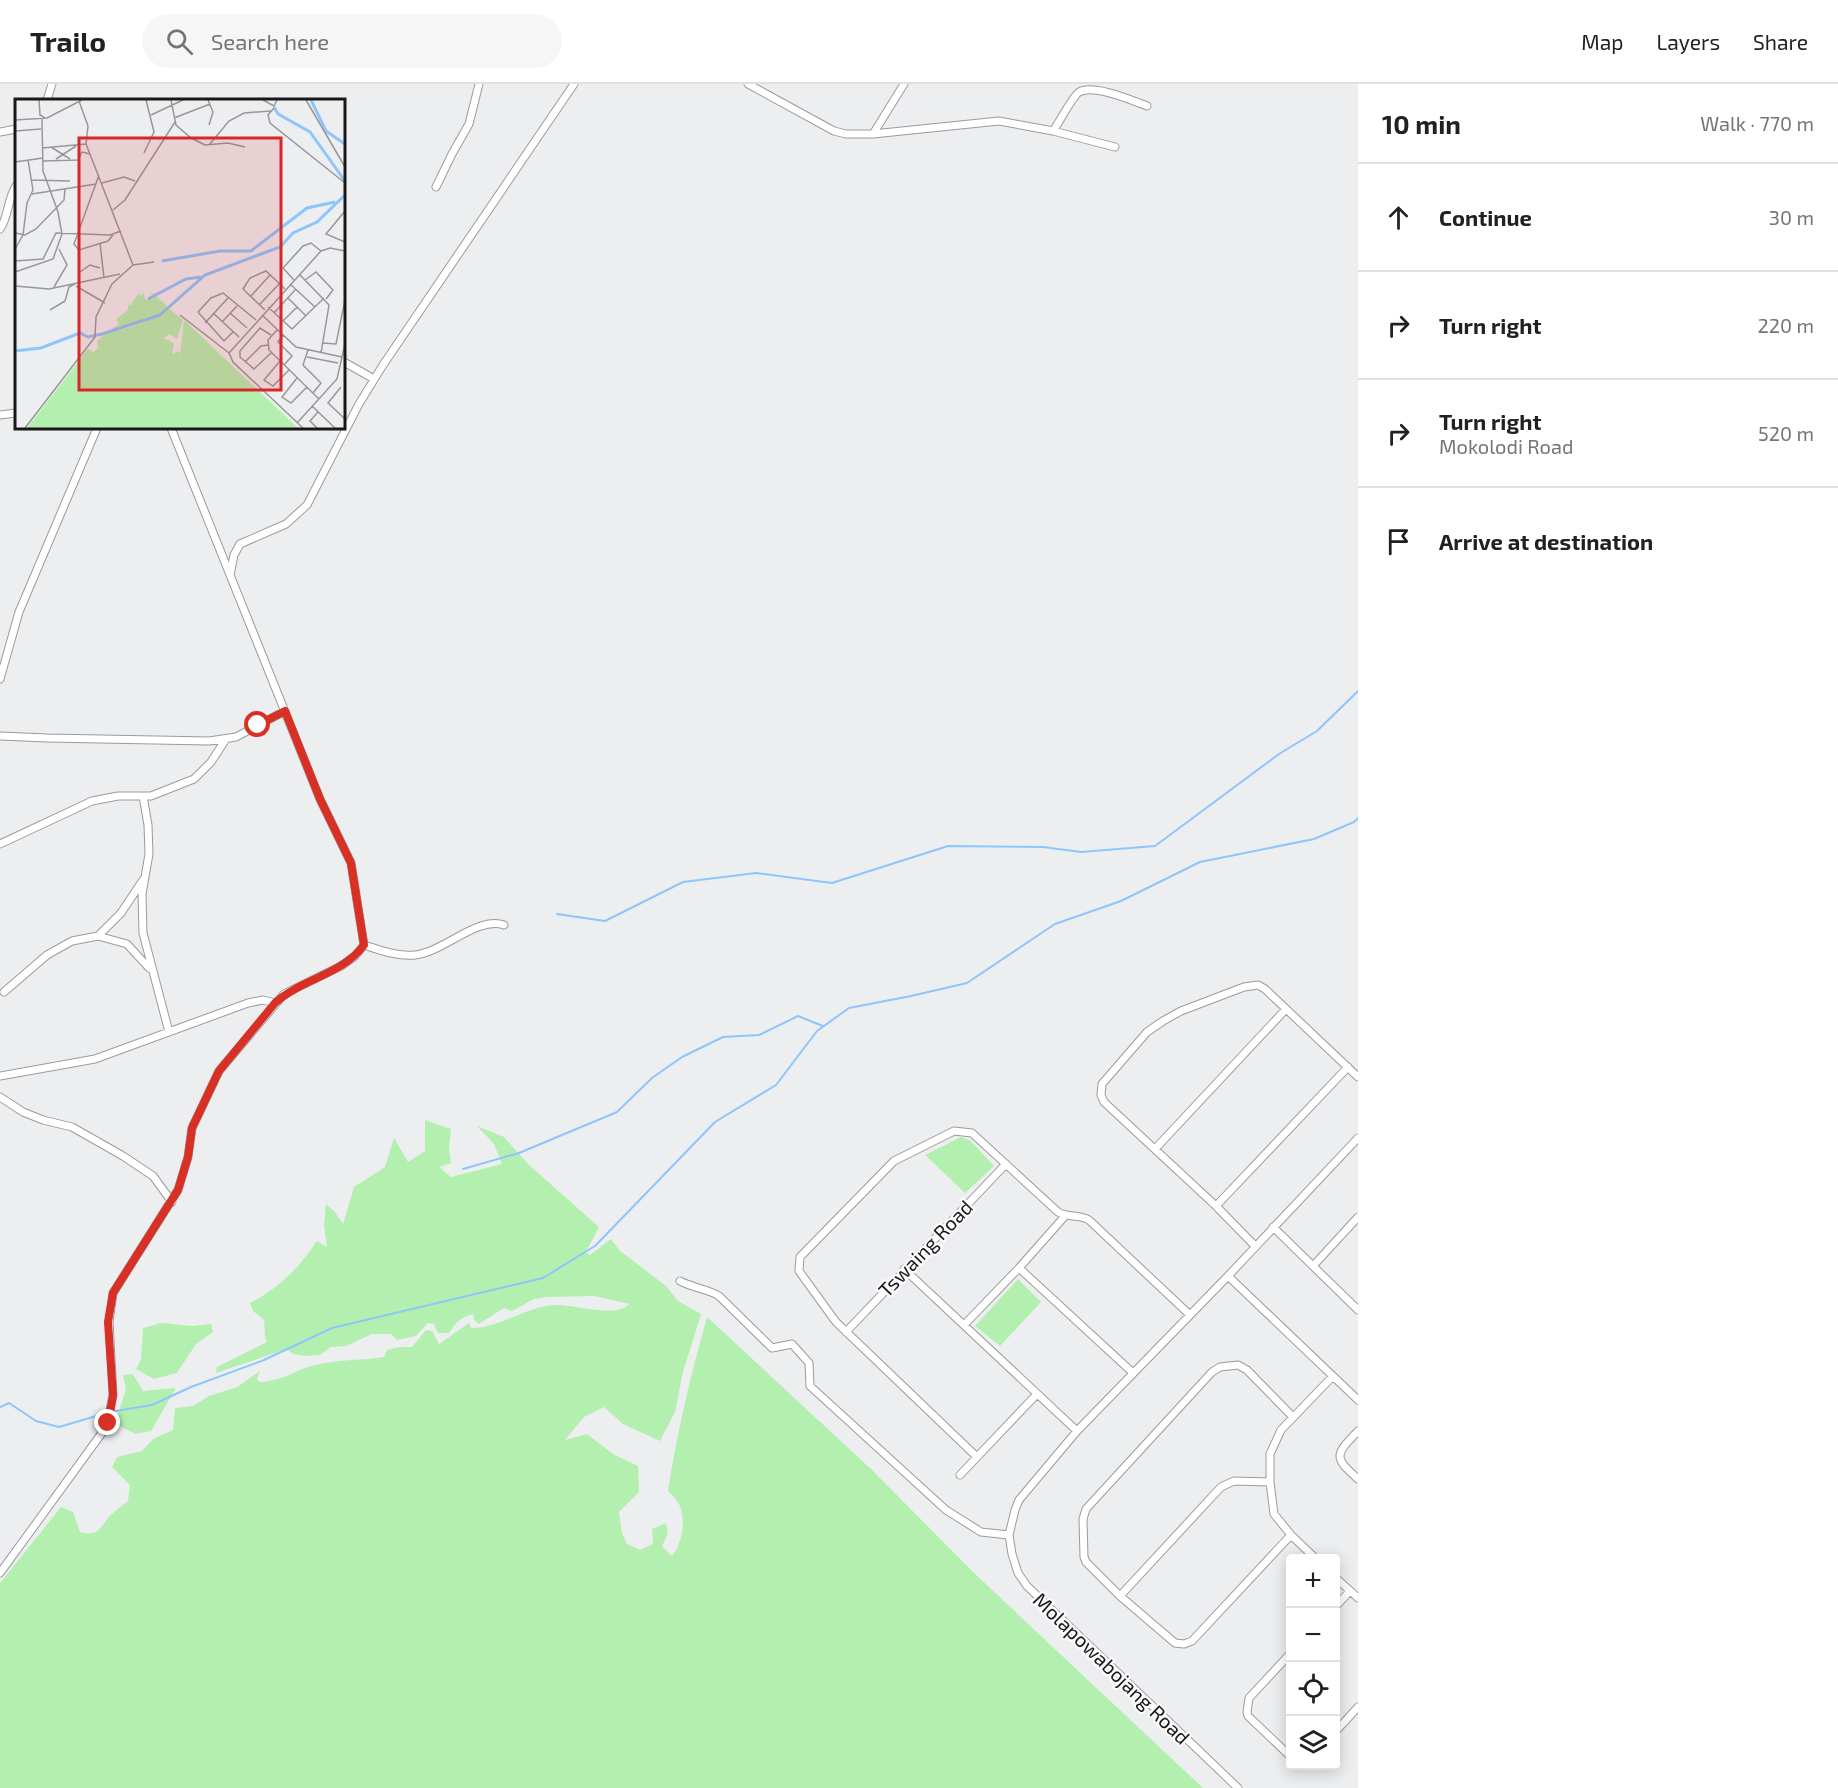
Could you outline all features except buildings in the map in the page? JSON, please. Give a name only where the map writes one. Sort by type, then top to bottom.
[{"type":"street","points":[[47,99],[52,84]]},
{"type":"street","points":[[436,187],[469,124],[479,84]]},
{"type":"street","points":[[231,575],[234,555],[240,544],[286,524],[307,505],[374,379],[574,84]]},
{"type":"street","points":[[748,84],[834,131],[846,134],[873,134],[999,121],[1053,131],[1114,147]]},
{"type":"street","points":[[873,134],[904,84]]},
{"type":"street","points":[[1053,131],[1078,92],[1087,87],[1096,87],[1147,106]]},
{"type":"street","points":[[0,132],[15,129]]},
{"type":"street","points":[[0,229],[5,220],[10,195],[15,188]]},
{"type":"street","points":[[345,363],[374,379]]},
{"type":"street","points":[[0,415],[15,413]]},
{"type":"street","points":[[0,679],[19,612],[97,429]]},
{"type":"street","points":[[0,1573],[107,1426],[113,1395],[108,1322],[113,1293],[178,1190],[195,1121],[219,1071],[284,994],[341,966],[355,956],[364,945],[351,863],[320,799],[171,429]]},
{"type":"street","points":[[0,736],[209,741],[236,737],[285,711]]},
{"type":"street","points":[[0,844],[92,801],[117,796],[151,796],[194,779],[211,762],[226,738]]},
{"type":"street","points":[[143,796],[148,825],[149,854],[142,894],[143,933],[169,1032]]},
{"type":"street","points":[[99,936],[121,913],[145,878]]},
{"type":"street","points":[[364,945],[399,954],[416,955],[437,949],[488,924],[504,925]]},
{"type":"street","points":[[4,992],[47,955],[72,941],[99,936],[127,944],[151,970]]},
{"type":"street","points":[[1255,1246],[1216,1206],[1104,1102],[1100,1089],[1106,1077],[1148,1032],[1181,1011],[1250,985],[1258,985],[1358,1077]]},
{"type":"street","points":[[0,1076],[95,1059],[248,1003],[263,1000],[275,1003]]},
{"type":"street","points":[[1155,1149],[1286,1009]]},
{"type":"street","points":[[1216,1206],[1348,1067]]},
{"type":"street","points":[[0,1097],[22,1113],[72,1127],[123,1156],[153,1176],[172,1202]]},
{"type":"street","points":[[977,1457],[836,1322],[799,1271],[800,1257],[803,1253],[887,1166],[954,1131],[972,1132],[1058,1212],[1065,1216],[1082,1216],[1089,1220],[1190,1315]]},
{"type":"street","points":[[680,1281],[695,1289],[719,1296],[772,1348],[792,1344],[809,1363],[810,1386],[946,1510],[981,1532],[1010,1535],[1019,1500],[1077,1431],[1358,1138]]},
{"type":"street","name":"Tswaing Road","points":[[846,1332],[1006,1164]]},
{"type":"street","points":[[964,1325],[1065,1216]]},
{"type":"street","points":[[1313,1266],[1358,1217]]},
{"type":"street","points":[[1273,1227],[1358,1310]]},
{"type":"street","points":[[1019,1268],[1132,1372]]},
{"type":"street","points":[[904,1269],[1077,1431]]},
{"type":"street","points":[[1228,1276],[1358,1400]]},
{"type":"street","points":[[1291,1535],[1192,1641],[1184,1644],[1175,1644],[1170,1640],[1120,1596],[1084,1557],[1084,1514],[1212,1372],[1220,1367],[1238,1365],[1247,1370],[1293,1417]]},
{"type":"street","points":[[1311,1554],[1274,1514],[1270,1482],[1270,1454],[1281,1430],[1332,1377]]},
{"type":"street","points":[[960,1475],[1037,1394]]},
{"type":"street","points":[[1358,1431],[1343,1447],[1340,1460],[1343,1466],[1358,1479]]},
{"type":"street","points":[[1120,1596],[1221,1487],[1234,1481],[1270,1482]]},
{"type":"street","name":"Molapowabojang Road","points":[[1010,1535],[1012,1554],[1018,1573],[1038,1598],[1238,1788]]},
{"type":"street","points":[[1340,1582],[1358,1598]]},
{"type":"street","points":[[1340,1601],[1350,1591]]},
{"type":"street","points":[[1286,1658],[1249,1698],[1247,1712],[1248,1716],[1286,1752]]},
{"type":"street","points":[[1340,1726],[1358,1707]]},
{"type":"green space","points":[[425,1120],[451,1129],[449,1148],[451,1163],[439,1167],[451,1177],[502,1164],[494,1144],[477,1126],[504,1137],[529,1165],[599,1227],[586,1252],[590,1255],[611,1239],[619,1250],[666,1286],[678,1301],[701,1314],[683,1372],[675,1412],[660,1441],[623,1424],[604,1407],[584,1417],[565,1440],[587,1434],[613,1454],[638,1466],[639,1492],[619,1512],[622,1533],[627,1544],[640,1550],[653,1544],[652,1529],[666,1523],[668,1534],[662,1546],[672,1556],[681,1539],[682,1512],[668,1491],[685,1403],[707,1317],[872,1470],[973,1572],[1203,1788],[0,1788],[0,1583],[61,1507],[73,1512],[80,1532],[92,1533],[96,1532],[128,1501],[130,1485],[112,1467],[117,1457],[142,1451],[153,1439],[173,1430],[175,1408],[193,1406],[209,1396],[237,1387],[260,1371],[257,1379],[259,1382],[266,1382],[317,1364],[384,1357],[387,1350],[412,1347],[426,1330],[432,1331],[439,1344],[469,1323],[471,1328],[493,1325],[545,1306],[564,1305],[605,1311],[623,1308],[629,1304],[595,1296],[534,1299],[512,1311],[504,1308],[479,1324],[474,1320],[473,1314],[469,1315],[459,1320],[449,1333],[438,1333],[434,1324],[428,1323],[416,1336],[397,1340],[391,1334],[372,1334],[346,1346],[331,1347],[320,1355],[293,1354],[287,1349],[216,1373],[217,1367],[267,1342],[264,1320],[253,1311],[250,1303],[270,1291],[288,1276],[317,1241],[327,1247],[324,1225],[326,1204],[343,1224],[354,1187],[385,1167],[394,1138],[408,1162],[425,1151]]},
{"type":"green space","points":[[961,1137],[971,1141],[994,1166],[965,1193],[925,1155]]},
{"type":"green space","points":[[1018,1279],[1041,1302],[1000,1346],[975,1326]]},
{"type":"green space","points":[[161,1323],[192,1326],[211,1324],[213,1332],[196,1344],[177,1373],[154,1379],[136,1369],[141,1359],[143,1328]]},
{"type":"green space","points":[[133,1374],[143,1391],[176,1388],[151,1431],[136,1434],[115,1424],[126,1389],[123,1375]]},
{"type":"waterway","points":[[557,914],[605,921],[683,882],[756,873],[832,883],[948,846],[1043,847],[1081,852],[1155,846],[1279,754],[1317,731],[1358,691]]},
{"type":"waterway","points":[[0,1407],[9,1403],[36,1421],[59,1427],[110,1412],[152,1405],[191,1387],[264,1360],[332,1328],[543,1278],[595,1246],[715,1122],[776,1085],[817,1031],[849,1008],[967,983],[1055,924],[1121,901],[1200,862],[1314,839],[1354,822],[1358,818]]},
{"type":"waterway","points":[[463,1169],[519,1153],[617,1112],[652,1078],[682,1057],[723,1037],[759,1035],[798,1016],[823,1026]]},
{"type":"route","points":[[108,1423],[113,1395],[108,1322],[113,1293],[178,1190],[188,1157],[192,1128],[219,1071],[284,994],[341,966],[355,956],[364,945],[356,881],[351,863],[320,799],[285,711],[258,725]]}]
